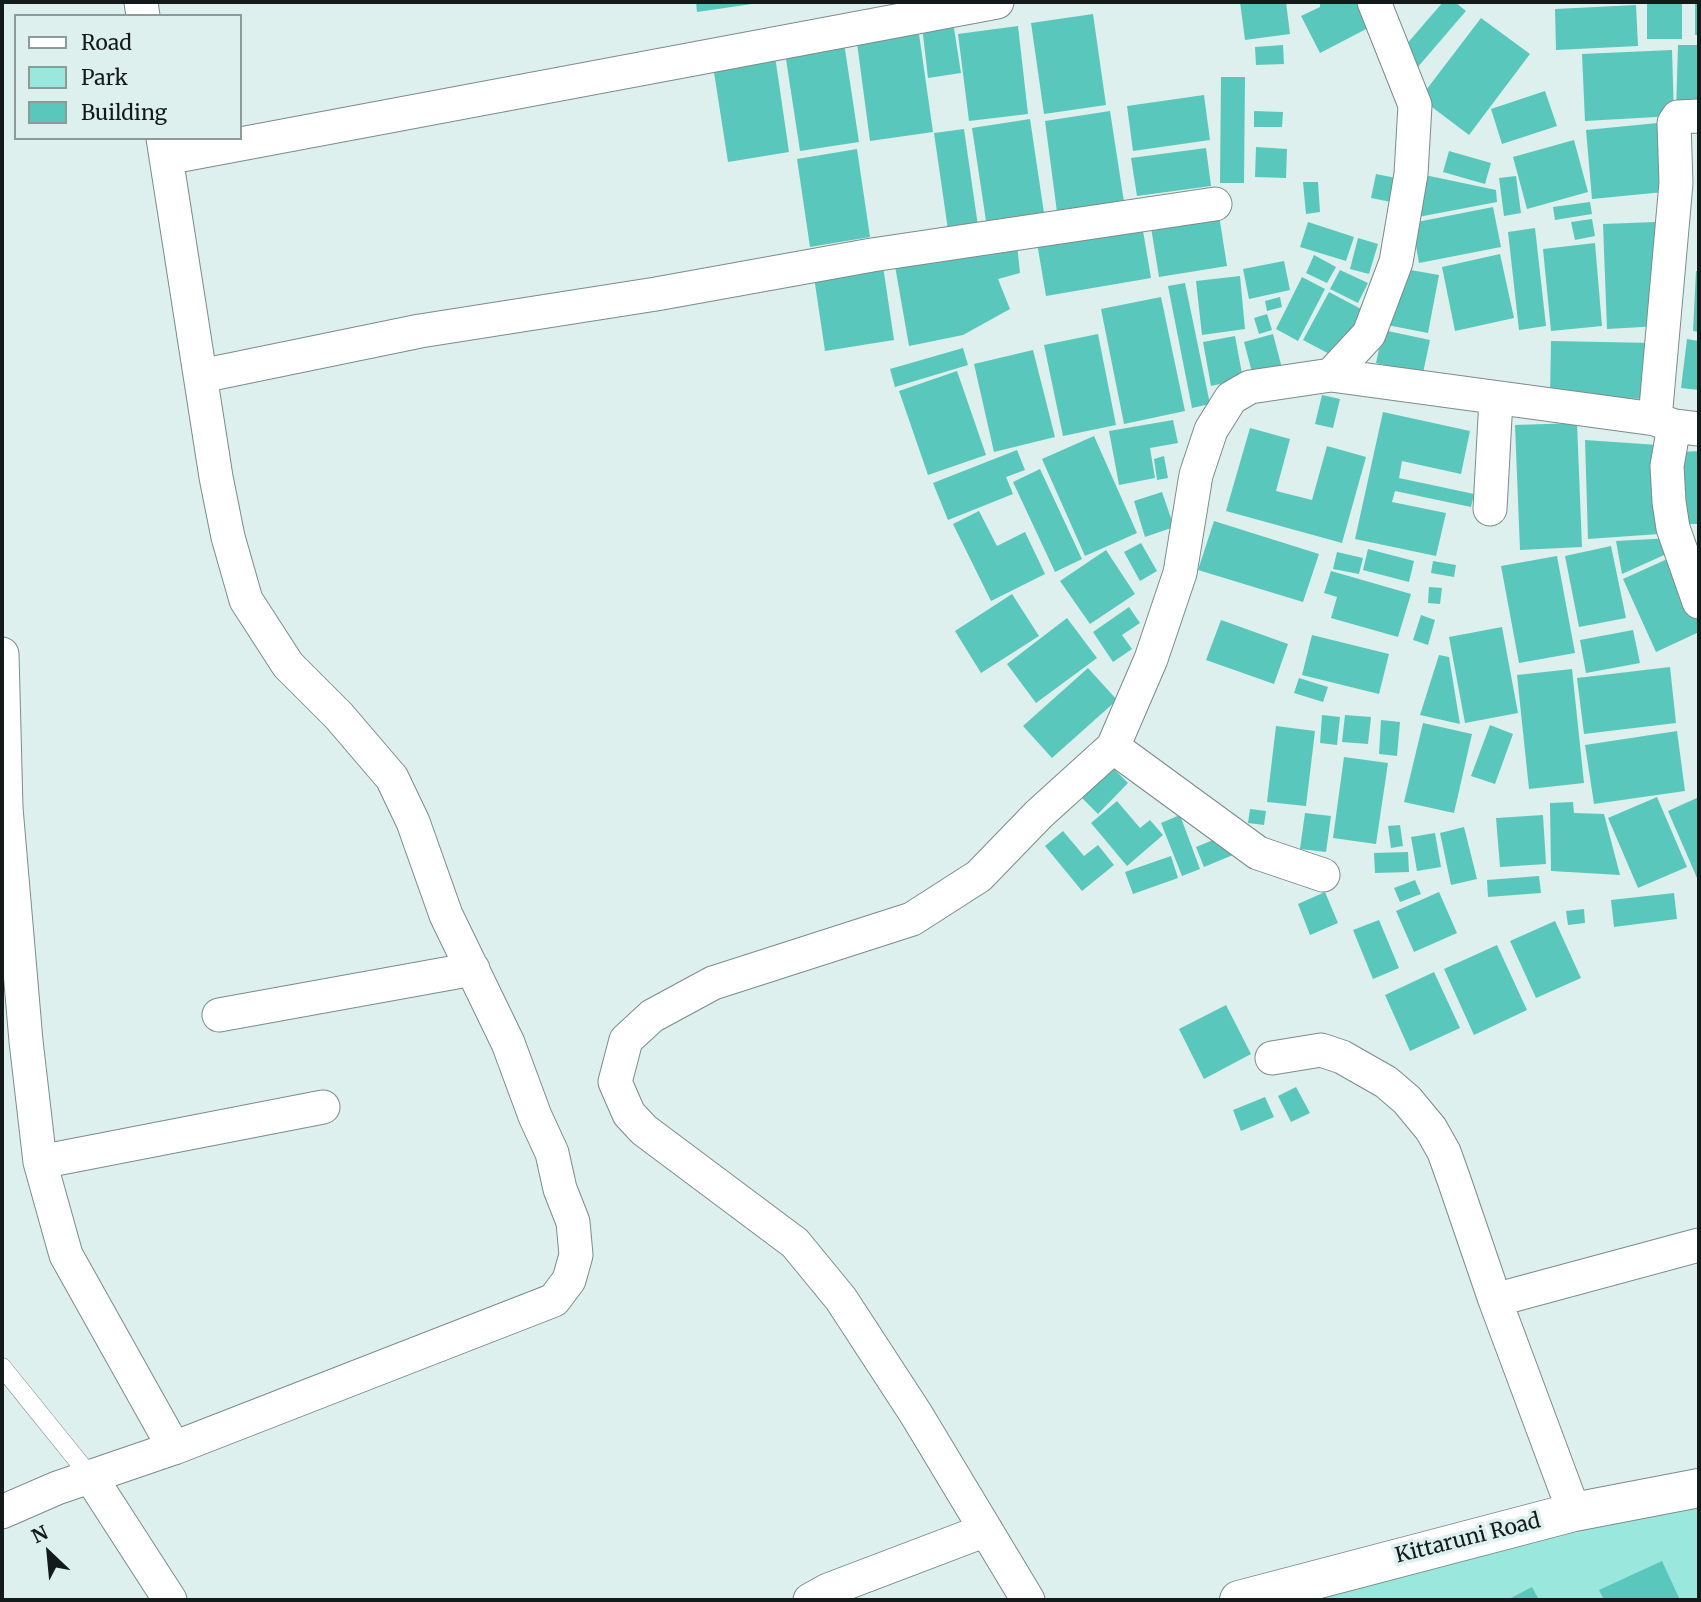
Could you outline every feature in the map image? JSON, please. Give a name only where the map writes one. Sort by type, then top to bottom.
[{"type":"street","points":[[242,134],[997,2]]},
{"type":"street","points":[[1331,375],[1369,334],[1396,261],[1411,174],[1415,105],[1374,2]]},
{"type":"street","points":[[1699,116],[1678,117],[1674,123],[1676,425],[1667,467],[1673,528],[1699,602]]},
{"type":"street","points":[[2,1512],[554,1300],[569,1280],[576,1255],[573,1222],[560,1189],[552,1153],[535,1116],[508,1042],[446,915],[413,822],[392,778],[339,716],[288,665],[246,600],[228,537],[216,477],[164,148],[210,140]]},
{"type":"street","points":[[201,376],[420,331],[656,294],[872,255],[1215,204]]},
{"type":"street","points":[[1028,1600],[916,1414],[841,1299],[795,1244],[644,1130],[629,1114],[615,1082],[625,1040],[652,1016],[713,983],[912,919],[979,876],[1039,814],[1113,747],[1151,659],[1180,573],[1196,475],[1211,430],[1231,398],[1250,387],[1331,375],[1676,425]]},
{"type":"street","points":[[1490,509],[1496,399]]},
{"type":"street","points":[[2,654],[6,808],[26,1041],[40,1162],[66,1255],[174,1448]]},
{"type":"street","points":[[1113,747],[1258,853],[1323,875]]},
{"type":"street","points":[[219,1015],[473,969]]},
{"type":"street","points":[[1272,1058],[1321,1050],[1342,1058],[1386,1082],[1431,1129],[1444,1152],[1494,1300],[1574,1512]]},
{"type":"street","points":[[40,1162],[323,1107]]},
{"type":"street","points":[[1494,1300],[1699,1244]]},
{"type":"street","points":[[90,1476],[170,1600]]},
{"type":"street","name":"Kittaruni Road","points":[[1240,1600],[1574,1512],[1699,1488]]},
{"type":"street","points":[[810,1600],[828,1590],[986,1530]]},
{"type":"lane","points":[[2,1367],[90,1476]]},
{"type":"green space","points":[[1699,1499],[1699,1600],[1269,1600]]},
{"type":"building","points":[[696,2],[759,2],[759,3],[697,12]]},
{"type":"building","points":[[1240,2],[1286,2],[1290,34],[1245,40]]},
{"type":"building","points":[[1320,2],[1360,2],[1372,26],[1320,53],[1301,16],[1320,7]]},
{"type":"building","points":[[1443,2],[1455,2],[1466,11],[1417,68],[1399,53]]},
{"type":"building","points":[[1695,2],[1699,2],[1699,35],[1695,35]]},
{"type":"building","points":[[1682,3],[1682,39],[1647,39],[1647,4]]},
{"type":"building","points":[[1636,5],[1638,46],[1556,50],[1555,9]]},
{"type":"building","points":[[1093,14],[1106,105],[1044,114],[1031,23]]},
{"type":"building","points":[[1481,18],[1530,54],[1469,135],[1420,98]]},
{"type":"building","points":[[953,22],[961,73],[928,78],[922,26]]},
{"type":"building","points":[[1018,26],[1028,114],[969,121],[958,34]]},
{"type":"building","points":[[919,34],[933,132],[870,141],[857,43]]},
{"type":"building","points":[[843,36],[859,142],[800,151],[784,46]]},
{"type":"building","points":[[1283,45],[1284,64],[1256,65],[1255,47]]},
{"type":"building","points":[[1678,45],[1699,45],[1699,113],[1676,113]]},
{"type":"building","points":[[1672,50],[1674,116],[1585,121],[1582,54]]},
{"type":"building","points":[[775,56],[789,152],[728,162],[713,66]]},
{"type":"building","points":[[1221,77],[1245,77],[1244,183],[1220,183]]},
{"type":"building","points":[[1545,91],[1557,126],[1502,144],[1491,109]]},
{"type":"building","points":[[1204,95],[1210,140],[1133,151],[1127,106]]},
{"type":"building","points":[[1110,111],[1124,202],[1057,212],[1045,121]]},
{"type":"building","points":[[1254,111],[1283,112],[1282,127],[1254,127]]},
{"type":"building","points":[[1030,119],[1044,213],[986,221],[972,128]]},
{"type":"building","points":[[1668,122],[1674,191],[1592,199],[1586,130]]},
{"type":"building","points":[[964,129],[978,226],[948,230],[934,133]]},
{"type":"building","points":[[1574,140],[1588,192],[1527,209],[1513,157]]},
{"type":"building","points":[[1256,147],[1287,149],[1286,178],[1255,177]]},
{"type":"building","points":[[1206,148],[1211,186],[1137,196],[1131,158]]},
{"type":"building","points":[[857,149],[870,237],[810,247],[797,159]]},
{"type":"building","points":[[1449,151],[1491,163],[1485,184],[1443,172]]},
{"type":"building","points":[[1376,174],[1401,179],[1396,203],[1371,198]]},
{"type":"building","points":[[1420,174],[1496,190],[1497,202],[1413,218]]},
{"type":"building","points":[[1516,176],[1521,213],[1504,216],[1499,178]]},
{"type":"building","points":[[1303,182],[1318,182],[1320,212],[1306,214]]},
{"type":"building","points":[[1590,202],[1592,214],[1555,220],[1553,207]]},
{"type":"building","points":[[1493,207],[1501,247],[1419,263],[1412,223]]},
{"type":"building","points":[[1218,209],[1227,266],[1159,277],[1150,221]]},
{"type":"building","points":[[1141,219],[1151,278],[1046,296],[1036,237]]},
{"type":"building","points":[[1592,219],[1595,236],[1575,240],[1571,222]]},
{"type":"building","points":[[1308,222],[1354,237],[1346,261],[1300,247]]},
{"type":"building","points":[[1656,222],[1660,326],[1607,329],[1603,224]]},
{"type":"building","points":[[1535,228],[1546,326],[1519,330],[1508,232]]},
{"type":"building","points":[[1358,238],[1378,244],[1369,274],[1350,269]]},
{"type":"building","points":[[1595,243],[1602,326],[1551,331],[1543,249]]},
{"type":"building","points":[[1017,244],[1020,273],[998,279],[1010,309],[963,335],[909,346],[895,266]]},
{"type":"building","points":[[1500,254],[1514,318],[1455,331],[1442,267]]},
{"type":"building","points":[[1314,255],[1336,267],[1327,283],[1306,273]]},
{"type":"building","points":[[1284,261],[1290,290],[1249,299],[1243,269]]},
{"type":"building","points":[[883,266],[894,340],[825,351],[814,277]]},
{"type":"building","points":[[1399,268],[1439,275],[1428,333],[1387,325]]},
{"type":"building","points":[[1340,270],[1368,283],[1358,303],[1330,289]]},
{"type":"building","points":[[1696,271],[1699,271],[1699,332],[1693,331]]},
{"type":"building","points":[[1240,276],[1245,329],[1202,335],[1196,281]]},
{"type":"building","points":[[1302,277],[1325,289],[1298,341],[1276,329]]},
{"type":"building","points":[[1185,283],[1210,404],[1192,408],[1168,286]]},
{"type":"building","points":[[1329,292],[1363,310],[1337,358],[1303,340]]},
{"type":"building","points":[[1161,297],[1185,411],[1124,424],[1101,309]]},
{"type":"building","points":[[1280,297],[1282,307],[1267,311],[1265,301]]},
{"type":"building","points":[[1267,314],[1272,330],[1259,334],[1254,318]]},
{"type":"building","points":[[1383,330],[1430,340],[1423,373],[1376,363]]},
{"type":"building","points":[[1098,334],[1116,425],[1063,436],[1044,345]]},
{"type":"building","points":[[1273,334],[1283,372],[1254,380],[1244,342]]},
{"type":"building","points":[[1235,336],[1243,379],[1211,386],[1203,342]]},
{"type":"building","points":[[1687,339],[1699,341],[1699,390],[1681,388]]},
{"type":"building","points":[[1551,341],[1655,343],[1654,399],[1550,397]]},
{"type":"building","points":[[963,348],[968,365],[895,387],[890,369]]},
{"type":"building","points":[[1033,350],[1055,437],[994,452],[974,364]]},
{"type":"building","points":[[957,371],[986,455],[928,475],[899,391]]},
{"type":"building","points":[[1322,395],[1340,399],[1333,428],[1315,424]]},
{"type":"building","points":[[1383,412],[1470,431],[1461,474],[1402,461],[1399,478],[1474,494],[1471,507],[1395,491],[1392,502],[1446,513],[1436,556],[1355,539]]},
{"type":"building","points":[[1173,420],[1178,443],[1150,448],[1155,478],[1119,485],[1109,431]]},
{"type":"building","points":[[1577,423],[1582,547],[1520,550],[1515,425]]},
{"type":"building","points":[[1250,428],[1290,439],[1276,491],[1312,500],[1327,446],[1366,457],[1342,543],[1226,511]]},
{"type":"building","points":[[1094,436],[1137,533],[1085,556],[1042,459]]},
{"type":"building","points":[[1585,440],[1658,445],[1659,534],[1588,539]]},
{"type":"building","points":[[1017,450],[1025,470],[1006,477],[1013,494],[948,520],[933,483]]},
{"type":"building","points":[[1699,451],[1699,524],[1683,524],[1680,452]]},
{"type":"building","points":[[1164,456],[1168,478],[1157,480],[1154,459]]},
{"type":"building","points":[[1040,469],[1082,559],[1055,572],[1013,482]]},
{"type":"building","points":[[1162,492],[1174,527],[1145,537],[1134,501]]},
{"type":"building","points":[[979,511],[997,546],[1025,532],[1045,574],[991,601],[953,524]]},
{"type":"building","points":[[1214,521],[1319,554],[1303,602],[1198,570]]},
{"type":"building","points":[[1672,538],[1673,551],[1622,574],[1616,541]]},
{"type":"building","points":[[1141,543],[1157,571],[1140,581],[1124,552]]},
{"type":"building","points":[[1611,546],[1626,618],[1579,627],[1565,556]]},
{"type":"building","points":[[1368,549],[1414,561],[1409,582],[1363,570]]},
{"type":"building","points":[[1106,550],[1135,594],[1090,624],[1060,581]]},
{"type":"building","points":[[1337,552],[1363,558],[1359,574],[1333,569]]},
{"type":"building","points":[[1557,556],[1575,653],[1519,663],[1501,566]]},
{"type":"building","points":[[1674,556],[1699,611],[1699,632],[1656,652],[1623,579]]},
{"type":"building","points":[[1433,561],[1456,565],[1454,577],[1431,573]]},
{"type":"building","points":[[1331,571],[1411,594],[1398,637],[1331,618],[1337,597],[1324,593]]},
{"type":"building","points":[[1429,587],[1442,588],[1440,604],[1428,603]]},
{"type":"building","points":[[1012,594],[1039,636],[981,673],[955,631]]},
{"type":"building","points":[[1129,607],[1140,623],[1122,635],[1132,649],[1113,662],[1093,632]]},
{"type":"building","points":[[1421,615],[1435,620],[1428,645],[1413,640]]},
{"type":"building","points":[[1067,618],[1097,658],[1036,703],[1007,664]]},
{"type":"building","points":[[1221,620],[1288,644],[1274,684],[1206,660]]},
{"type":"building","points":[[1502,627],[1518,713],[1465,723],[1449,637]]},
{"type":"building","points":[[1633,630],[1640,663],[1586,673],[1580,640]]},
{"type":"building","points":[[1312,635],[1389,654],[1379,694],[1302,675]]},
{"type":"building","points":[[1439,655],[1449,657],[1460,724],[1420,715]]},
{"type":"building","points":[[1670,667],[1676,723],[1584,734],[1577,678]]},
{"type":"building","points":[[1088,668],[1117,700],[1052,758],[1023,726]]},
{"type":"building","points":[[1572,669],[1584,783],[1529,789],[1517,675]]},
{"type":"building","points":[[1299,678],[1328,687],[1323,702],[1294,693]]},
{"type":"building","points":[[1322,715],[1340,717],[1337,745],[1320,743]]},
{"type":"building","points":[[1345,715],[1371,717],[1368,744],[1342,742]]},
{"type":"building","points":[[1381,720],[1400,722],[1397,756],[1379,754]]},
{"type":"building","points":[[1423,723],[1472,734],[1454,813],[1404,802]]},
{"type":"building","points":[[1490,725],[1513,734],[1495,784],[1471,776]]},
{"type":"building","points":[[1276,726],[1315,731],[1306,806],[1267,802]]},
{"type":"building","points":[[1677,731],[1685,791],[1594,804],[1585,745]]},
{"type":"building","points":[[1344,757],[1388,763],[1376,844],[1333,838]]},
{"type":"building","points":[[1107,762],[1128,783],[1098,814],[1077,793]]},
{"type":"building","points":[[1657,797],[1687,867],[1638,888],[1608,818]]},
{"type":"building","points":[[1699,797],[1699,877],[1697,878],[1668,811]]},
{"type":"building","points":[[1117,801],[1140,828],[1150,820],[1163,835],[1127,866],[1091,823]]},
{"type":"building","points":[[1573,802],[1574,813],[1604,814],[1620,875],[1551,871],[1550,803]]},
{"type":"building","points":[[1250,809],[1266,811],[1264,825],[1248,823]]},
{"type":"building","points":[[1305,813],[1331,816],[1326,852],[1300,849]]},
{"type":"building","points":[[1180,815],[1200,869],[1182,876],[1161,823]]},
{"type":"building","points":[[1543,815],[1546,864],[1500,867],[1496,818]]},
{"type":"building","points":[[1400,825],[1403,846],[1391,848],[1388,826]]},
{"type":"building","points":[[1464,827],[1477,879],[1451,885],[1440,833]]},
{"type":"building","points":[[1063,831],[1084,856],[1098,845],[1114,865],[1082,891],[1045,846]]},
{"type":"building","points":[[1435,833],[1441,867],[1417,871],[1411,837]]},
{"type":"building","points":[[1225,835],[1233,855],[1204,867],[1196,847]]},
{"type":"building","points":[[1408,852],[1409,872],[1375,873],[1374,853]]},
{"type":"building","points":[[1171,856],[1178,878],[1133,894],[1125,872]]},
{"type":"building","points":[[1539,876],[1541,893],[1488,897],[1487,880]]},
{"type":"building","points":[[1415,880],[1421,894],[1400,902],[1394,888]]},
{"type":"building","points":[[1325,892],[1338,923],[1310,935],[1298,904]]},
{"type":"building","points":[[1439,892],[1457,933],[1414,952],[1396,911]]},
{"type":"building","points":[[1674,893],[1677,919],[1614,927],[1611,900]]},
{"type":"building","points":[[1584,909],[1585,923],[1568,925],[1566,911]]},
{"type":"building","points":[[1379,920],[1399,968],[1373,979],[1353,930]]},
{"type":"building","points":[[1555,921],[1581,978],[1536,998],[1510,941]]},
{"type":"building","points":[[1497,945],[1527,1010],[1474,1035],[1444,969]]},
{"type":"building","points":[[1434,972],[1460,1028],[1410,1051],[1385,995]]},
{"type":"building","points":[[1226,1005],[1251,1054],[1204,1079],[1179,1029]]},
{"type":"building","points":[[1296,1087],[1310,1113],[1291,1122],[1278,1096]]},
{"type":"building","points":[[1265,1097],[1274,1117],[1241,1131],[1233,1110]]},
{"type":"building","points":[[1662,1561],[1680,1600],[1604,1600],[1599,1590]]},
{"type":"building","points":[[1532,1587],[1539,1600],[1507,1600]]}]
